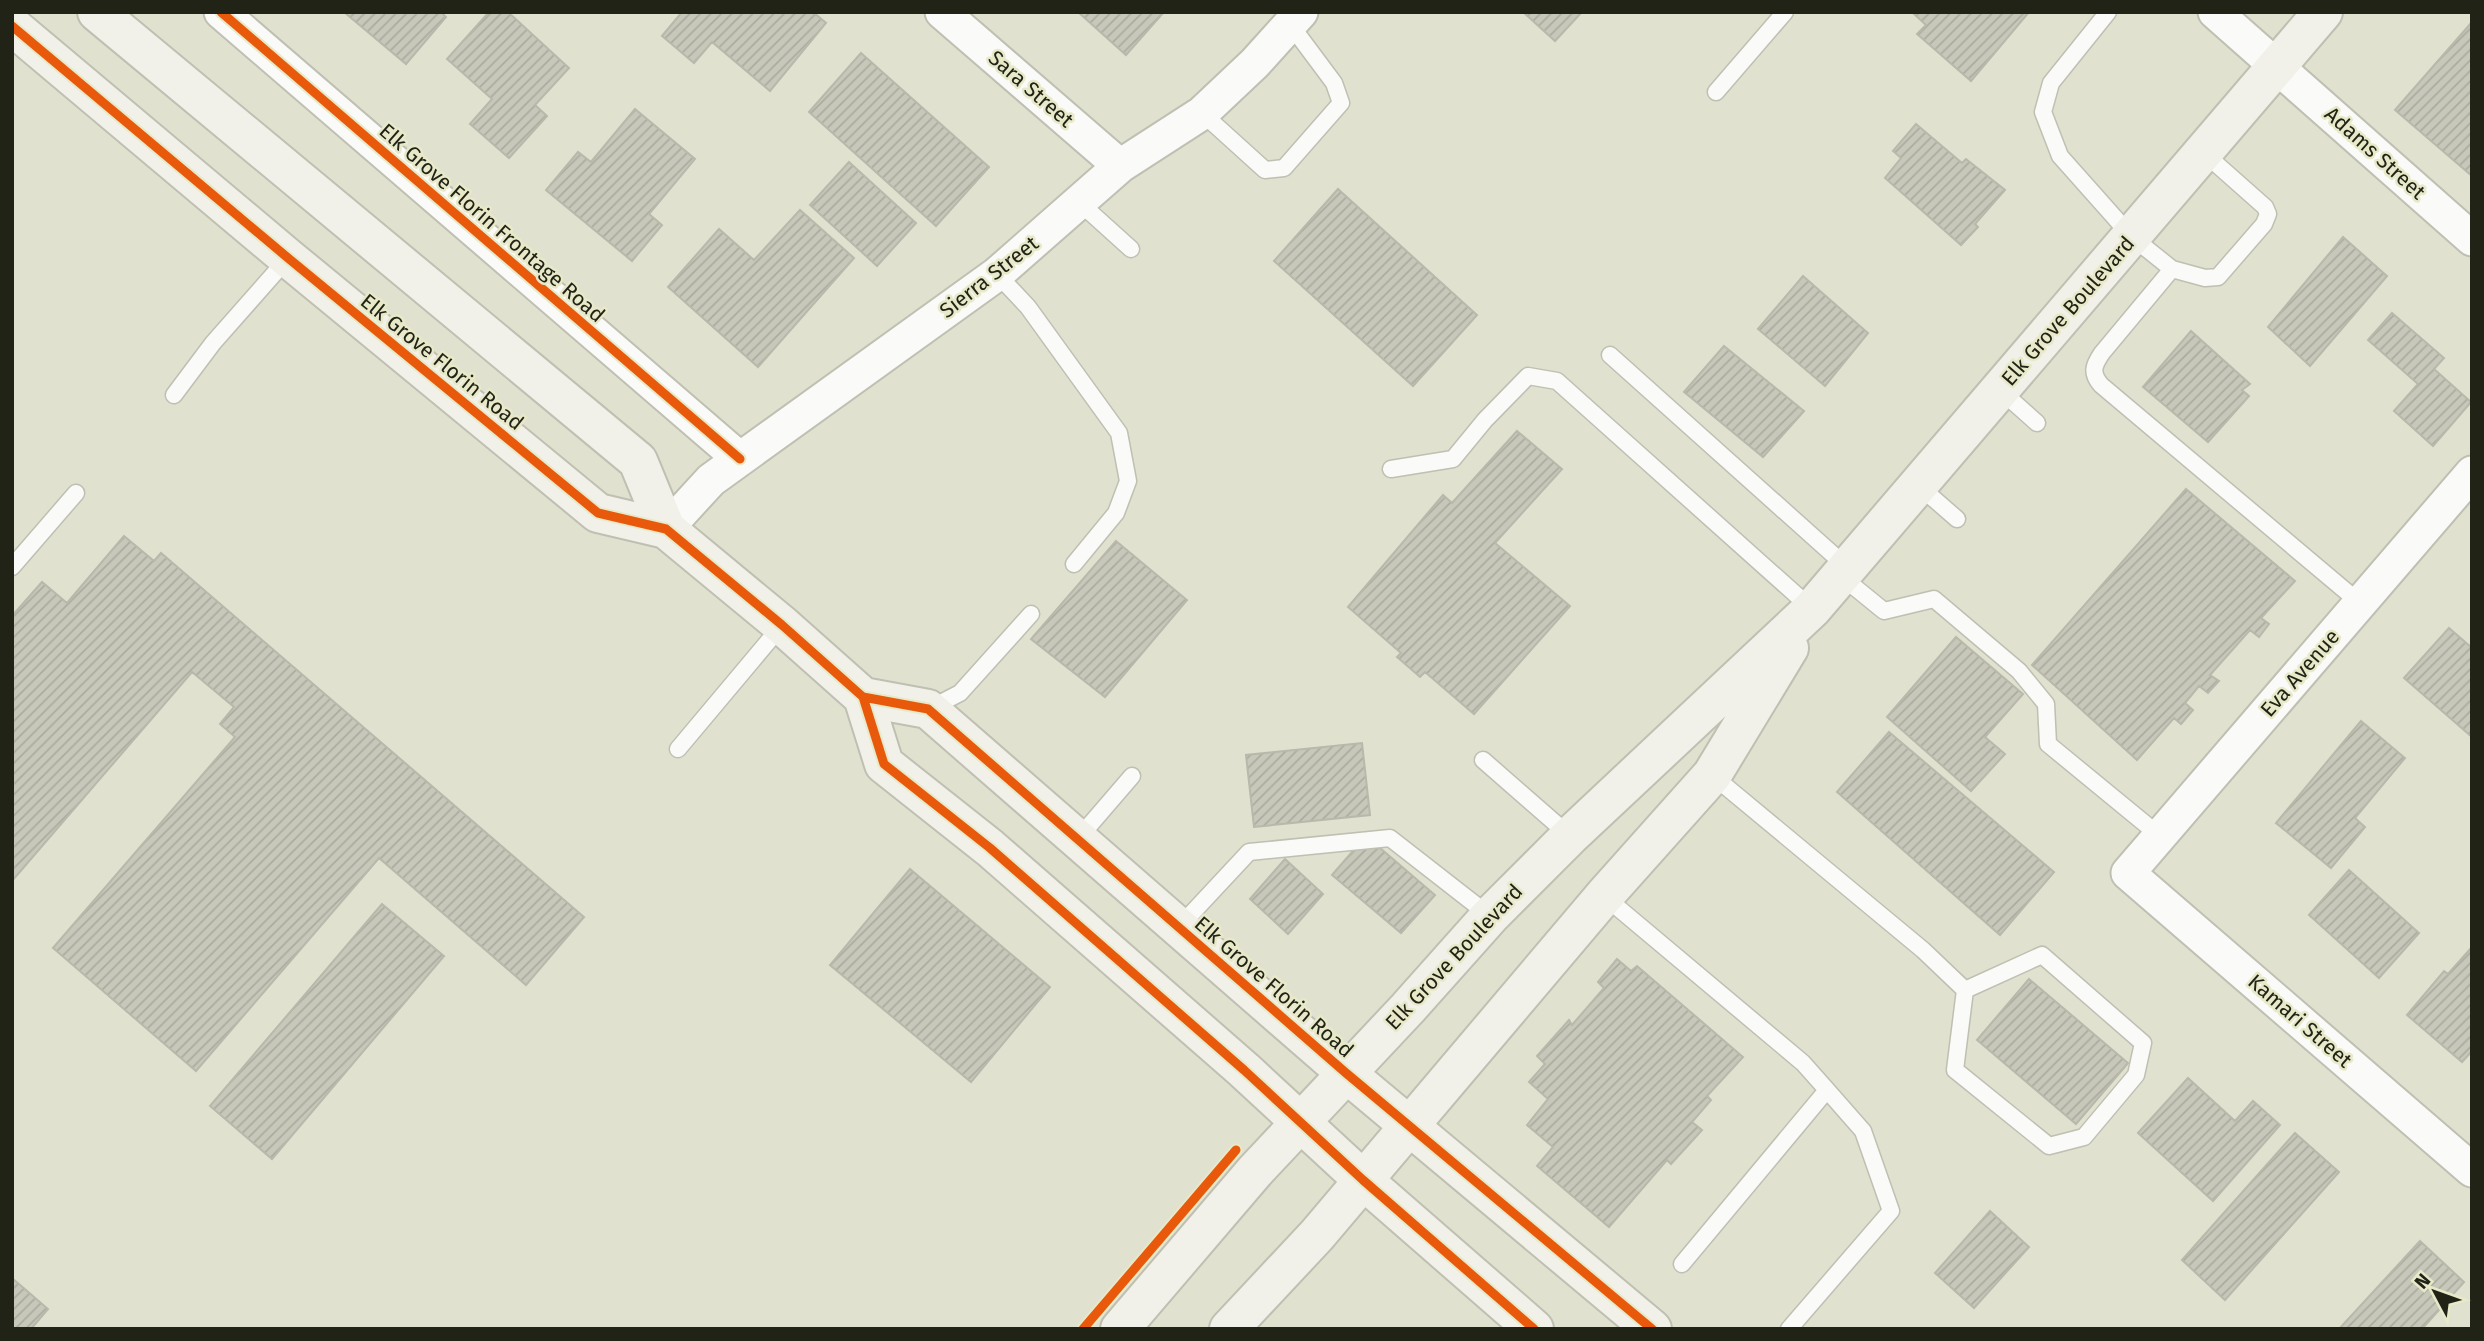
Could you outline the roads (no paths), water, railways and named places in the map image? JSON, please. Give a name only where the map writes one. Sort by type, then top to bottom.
[{"type":"main road","name":"Elk Grove Florin Road","points":[[97,12],[638,461],[666,529]]},
{"type":"main road","name":"Elk Grove Boulevard","points":[[1120,1329],[1299,1122],[1408,1008],[1490,916],[1570,836],[1812,609],[2323,12]]},
{"type":"main road","name":"Elk Grove Florin Road","points":[[12,26],[598,513],[666,529],[782,625],[863,697]]},
{"type":"main road","name":"Elk Grove Boulevard","points":[[1229,1329],[1317,1234],[1604,896],[1712,775],[1812,609]]},
{"type":"main road","points":[[928,709],[863,697],[884,764],[990,848],[1534,1329]]},
{"type":"main road","name":"Elk Grove Florin Road","points":[[928,709],[1076,841],[1346,1073],[1652,1329]]},
{"type":"street","name":"Elk Grove Florin Frontage Road","points":[[221,12],[740,459]]},
{"type":"street","name":"Sara Street","points":[[942,12],[1120,166]]},
{"type":"street","name":"Adams Street","points":[[2215,12],[2472,239]]},
{"type":"street","name":"Sierra Street","points":[[666,529],[711,480],[997,274],[1120,166],[1202,113],[1255,63],[1296,18]]},
{"type":"street","name":"Eva Avenue","points":[[2129,873],[2472,473]]},
{"type":"street","name":"Kamari Street","points":[[2129,873],[2472,1170]]},
{"type":"lane","points":[[1716,92],[1785,12]]},
{"type":"lane","points":[[2108,12],[2051,83],[2043,112],[2060,156],[2132,236],[2172,269],[2204,278],[2218,277],[2264,224],[2268,214],[2265,207],[2204,153]]},
{"type":"lane","points":[[1202,113],[1265,170],[1284,168],[1341,103],[1335,83],[1296,18]]},
{"type":"lane","points":[[1080,203],[1131,249]]},
{"type":"lane","points":[[174,395],[213,343],[288,258]]},
{"type":"lane","points":[[2172,269],[2102,353],[2094,366],[2094,376],[2101,385],[2360,603]]},
{"type":"lane","points":[[997,274],[1028,307],[1119,433],[1128,481],[1116,513],[1074,564]]},
{"type":"lane","points":[[1610,355],[1884,611],[1934,599],[2019,671],[2046,704],[2048,744],[2160,836]]},
{"type":"lane","points":[[1391,469],[1452,460],[1485,420],[1528,376],[1557,381],[1812,609]]},
{"type":"lane","points":[[2000,390],[2037,423]]},
{"type":"lane","points":[[1918,485],[1956,519]]},
{"type":"lane","points":[[12,567],[76,493]]},
{"type":"lane","points":[[928,709],[960,692],[1031,614]]},
{"type":"lane","points":[[678,749],[782,625]]},
{"type":"lane","points":[[1483,760],[1570,836]]},
{"type":"lane","points":[[1712,775],[1923,950],[1965,989]]},
{"type":"lane","points":[[1076,841],[1132,776]]},
{"type":"lane","points":[[1179,927],[1249,852],[1390,838],[1490,916]]},
{"type":"lane","points":[[1604,896],[1802,1063],[1863,1131],[1891,1211],[1789,1329]]},
{"type":"lane","points":[[2042,955],[2143,1043],[2136,1075],[2084,1137],[2049,1146],[1955,1070],[1965,989],[2042,955]]},
{"type":"lane","points":[[1682,1264],[1826,1090]]}]
